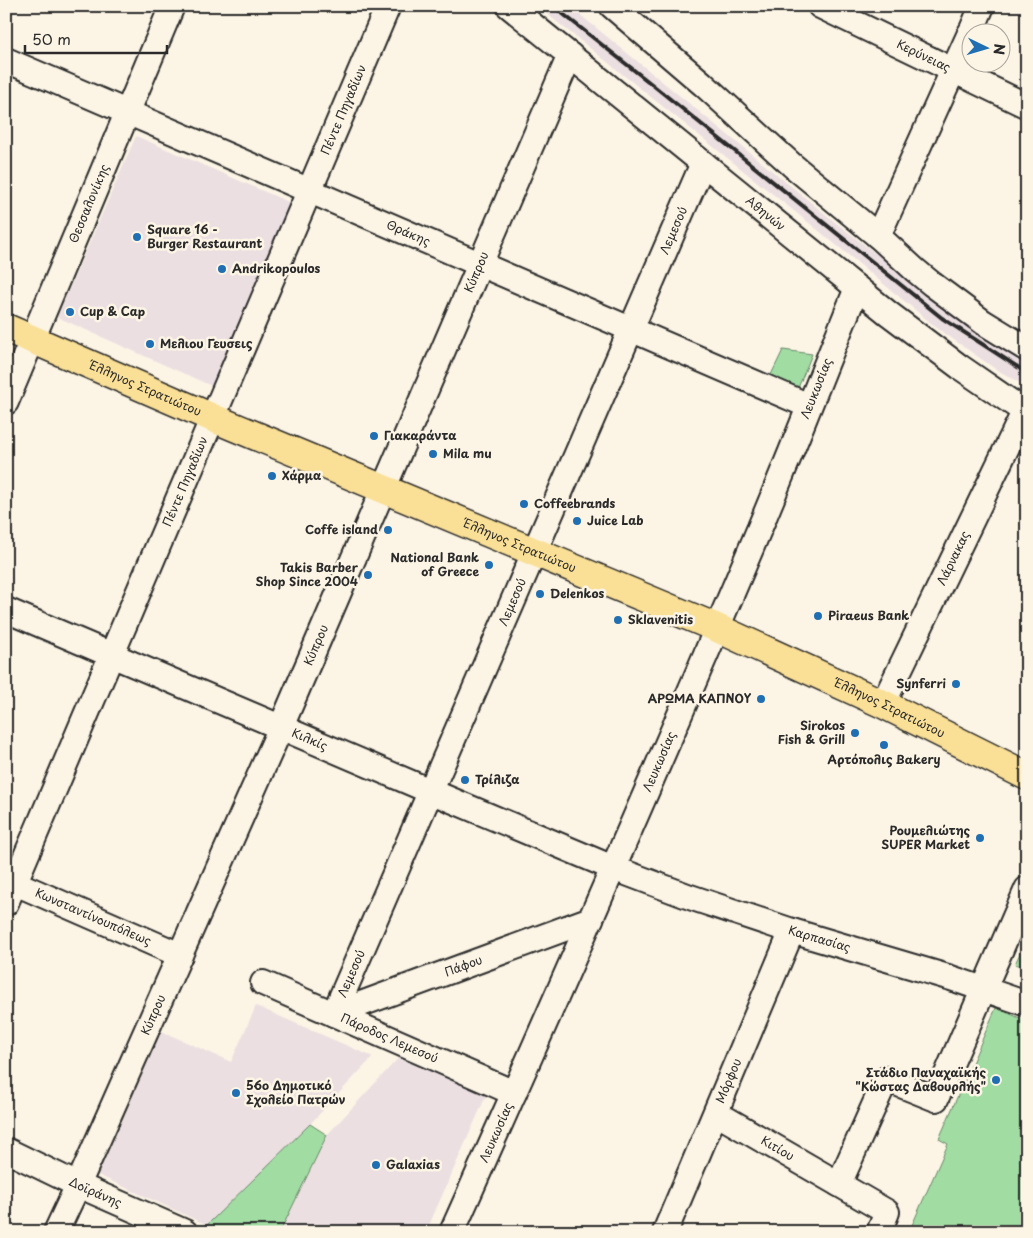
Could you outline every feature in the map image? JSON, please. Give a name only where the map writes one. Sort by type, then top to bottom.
[{"type":"main road","name":"Έλληνος Στρατιώτου","points":[[6,328],[383,490],[717,628],[883,704],[1027,776]]},
{"type":"street","name":"Θεσσαλονίκης","points":[[6,402],[172,6]]},
{"type":"street","name":"Πέντε Πηγαδίων","points":[[9,888],[112,655],[388,6]]},
{"type":"street","name":"Αθηνών","points":[[509,6],[907,328],[1025,413]]},
{"type":"street","points":[[612,6],[690,72],[792,165],[878,236],[915,270],[983,322],[1027,349]]},
{"type":"street","name":"Κερύνειας","points":[[820,6],[1027,106]]},
{"type":"street","points":[[975,22],[982,6]]},
{"type":"street","name":"Κύπρου","points":[[56,1232],[281,727],[570,54]]},
{"type":"street","points":[[878,236],[960,56]]},
{"type":"street","name":"Θράκης","points":[[6,60],[809,406]]},
{"type":"street","name":"Λεμεσού","points":[[334,1014],[703,163]]},
{"type":"street","name":"Λευκωσίας","points":[[452,1232],[591,919],[751,549],[857,288]]},
{"type":"street","name":"Λάρνακας","points":[[883,704],[1025,413]]},
{"type":"street","name":"Κιλκίς","points":[[6,610],[613,868]]},
{"type":"street","name":"Καρπασίας","points":[[613,868],[792,932],[983,988],[1027,1004]]},
{"type":"street","name":"Κωνσταντίνουπόλεως","points":[[9,888],[180,955]]},
{"type":"street","points":[[839,1184],[886,1079],[936,1099],[1027,888]]},
{"type":"street","name":"Πάφου","points":[[334,1014],[591,919]]},
{"type":"street","name":"Μόρφου","points":[[666,1232],[792,932]]},
{"type":"street","name":"Πάροδος Λεμεσού","points":[[264,983],[514,1093]]},
{"type":"street","name":"Κιτίου","points":[[716,1113],[839,1184],[883,1222]]},
{"type":"street","name":"Δοϊράνης","points":[[6,1150],[78,1185],[185,1232]]},
{"type":"shaded area","points":[[537,6],[569,6],[835,222],[951,312],[1027,364],[1027,387],[994,368],[937,328],[829,239]]},
{"type":"shaded area","points":[[136,136],[291,203],[214,387],[57,317]]},
{"type":"shaded area","name":"56ο Δημοτικό Σχολείο Πατρών","points":[[256,1006],[373,1057],[310,1124],[207,1225],[98,1175],[161,1031],[231,1062]]},
{"type":"shaded area","points":[[404,1052],[489,1089],[426,1232],[280,1232],[327,1135]]},
{"type":"green space","points":[[783,350],[812,354],[798,388],[770,377]]},
{"type":"green space","points":[[1027,938],[1027,969],[1015,964]]},
{"type":"green space","name":"Στάδιο Παναχαϊκής \"Κώστας Δαβουρλής\"","points":[[996,1008],[1027,1021],[1027,1232],[909,1232],[948,1144],[939,1139]]},
{"type":"green space","points":[[310,1124],[327,1135],[280,1232],[220,1232],[207,1225]]},
{"type":"railway","points":[[553,6],[942,318],[1027,373]]},
{"type":"place","name":"Square 16 - Burger Restaurant","points":[[137,237]]},
{"type":"place","name":"Andrikopoulos","points":[[222,269]]},
{"type":"place","name":"Cup & Cap","points":[[70,312]]},
{"type":"place","name":"Μελιου Γευσεις","points":[[150,344]]},
{"type":"place","name":"Γιακαράντα","points":[[374,436]]},
{"type":"place","name":"Mila mu","points":[[433,454]]},
{"type":"place","name":"Χάρμα","points":[[272,476]]},
{"type":"place","name":"Coffeebrands","points":[[524,504]]},
{"type":"place","name":"Juice Lab","points":[[577,521]]},
{"type":"place","name":"Coffe island","points":[[388,530]]},
{"type":"place","name":"National Bank of Greece","points":[[489,565]]},
{"type":"place","name":"Takis Barber Shop Since 2004","points":[[368,575]]},
{"type":"place","name":"Delenkos","points":[[540,594]]},
{"type":"place","name":"Piraeus Bank","points":[[818,616]]},
{"type":"place","name":"Sklavenitis","points":[[618,620]]},
{"type":"place","name":"Synferri","points":[[956,684]]},
{"type":"place","name":"ΑΡΩΜΑ ΚΑΠΝΟΥ","points":[[761,699]]},
{"type":"place","name":"Sirokos Fish & Grill","points":[[855,733]]},
{"type":"place","name":"Αρτόπολις Bakery","points":[[884,745]]},
{"type":"place","name":"Τρίλιζα","points":[[465,780]]},
{"type":"place","name":"Ρουμελιώτης SUPER Market","points":[[980,838]]},
{"type":"place","name":"Στάδιο Παναχαϊκής \"Κώστας Δαβουρλής\"","points":[[996,1080]]},
{"type":"place","name":"56ο Δημοτικό Σχολείο Πατρών","points":[[236,1093]]},
{"type":"place","name":"Galaxias","points":[[376,1165]]}]
